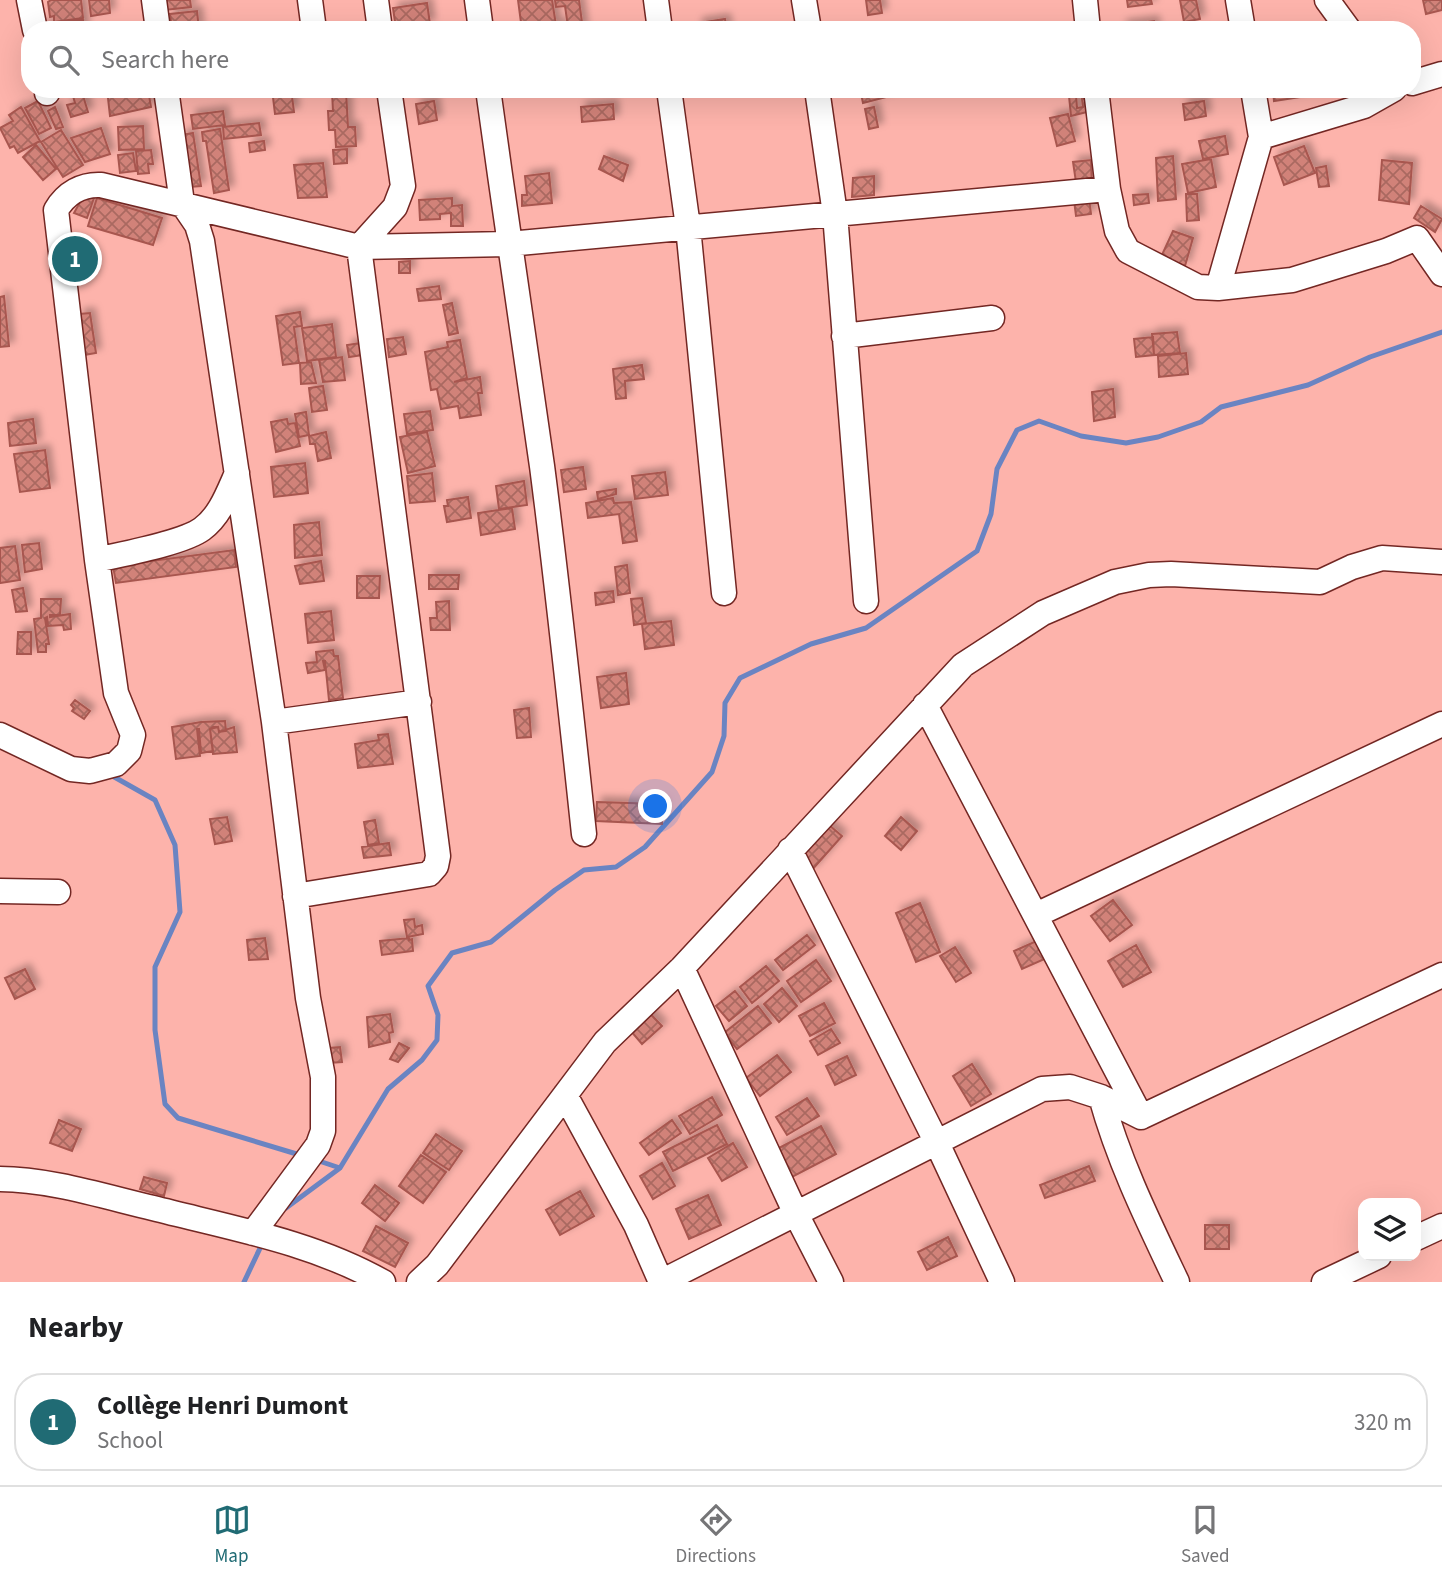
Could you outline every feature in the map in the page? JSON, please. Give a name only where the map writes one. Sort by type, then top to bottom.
[{"type":"street","points":[[29,0],[33,21]]},
{"type":"street","points":[[154,0],[157,21]]},
{"type":"street","points":[[310,0],[313,21]]},
{"type":"street","points":[[376,0],[379,21]]},
{"type":"street","points":[[477,0],[480,21]]},
{"type":"street","points":[[656,0],[659,21]]},
{"type":"street","points":[[804,0],[808,21]]},
{"type":"street","points":[[1084,0],[1087,21]]},
{"type":"street","points":[[1238,0],[1242,21]]},
{"type":"street","points":[[1327,0],[1342,21]]},
{"type":"street","points":[[1421,80],[1442,74]]},
{"type":"street","points":[[167,98],[182,204],[197,225],[202,241],[274,722],[308,998],[323,1077],[323,1131],[318,1145],[253,1233]]},
{"type":"street","points":[[295,896],[429,874],[436,866],[438,856],[359,247],[395,207],[403,186],[390,98]]},
{"type":"street","points":[[489,98],[508,244],[544,479],[584,834]]},
{"type":"street","points":[[670,98],[688,228],[724,593]]},
{"type":"street","points":[[818,98],[835,214],[866,601]]},
{"type":"street","points":[[1097,98],[1108,188],[1117,231],[1128,251],[1198,287],[1218,288],[1292,280],[1386,251],[1417,238],[1442,274]]},
{"type":"street","points":[[1218,288],[1261,137],[1254,98]]},
{"type":"street","points":[[1261,137],[1364,106],[1378,98]]},
{"type":"street","points":[[0,735],[71,769],[90,771],[117,764],[129,751],[133,735],[117,693],[97,560],[56,210],[78,188],[88,184],[101,185],[359,247],[508,244],[1108,188]]},
{"type":"street","points":[[844,336],[992,318]]},
{"type":"street","points":[[97,560],[187,537],[204,529],[221,508],[237,473]]},
{"type":"street","points":[[419,1282],[444,1255],[605,1042],[682,968],[963,664],[1043,613],[1115,582],[1171,573],[1320,582],[1382,558],[1442,562]]},
{"type":"street","points":[[274,722],[419,702]]},
{"type":"street","points":[[925,705],[1142,1117]]},
{"type":"street","points":[[1036,915],[1442,724]]},
{"type":"street","points":[[790,850],[937,1143],[1002,1282]]},
{"type":"street","points":[[0,891],[58,892]]},
{"type":"street","points":[[682,968],[796,1214],[831,1282]]},
{"type":"street","points":[[1142,1117],[1442,975]]},
{"type":"street","points":[[565,1095],[636,1225],[661,1282],[1042,1089],[1070,1087],[1101,1097],[1142,1117]]},
{"type":"street","points":[[1101,1097],[1113,1139],[1134,1194],[1177,1282]]},
{"type":"street","points":[[3,1184],[87,1192],[253,1233],[308,1248],[364,1271],[383,1282]]},
{"type":"street","points":[[1421,1236],[1442,1226]]},
{"type":"street","points":[[1324,1282],[1368,1261]]},
{"type":"building","points":[[81,0],[83,18],[54,21],[54,16],[50,17],[48,2]]},
{"type":"building","points":[[89,0],[109,0],[110,13],[91,16]]},
{"type":"building","points":[[164,0],[190,0],[191,7],[165,10]]},
{"type":"building","points":[[518,0],[552,0],[555,21],[521,21]]},
{"type":"building","points":[[555,0],[579,0],[582,21],[567,21],[565,6],[556,7]]},
{"type":"building","points":[[866,0],[880,0],[882,13],[868,15]]},
{"type":"building","points":[[1127,0],[1151,0],[1152,4],[1128,7]]},
{"type":"building","points":[[1180,0],[1196,0],[1200,19],[1184,21]]},
{"type":"building","points":[[1423,0],[1442,0],[1442,10],[1426,14]]},
{"type":"building","points":[[427,3],[430,21],[395,21],[393,8]]},
{"type":"building","points":[[197,11],[198,21],[171,21],[170,14]]},
{"type":"building","points":[[74,98],[84,98],[88,112],[71,117],[67,105],[75,103]]},
{"type":"building","points":[[108,98],[150,98],[151,107],[110,116]]},
{"type":"building","points":[[273,98],[292,98],[294,112],[275,114]]},
{"type":"building","points":[[332,98],[346,98],[348,127],[355,127],[356,146],[336,147],[335,130],[329,130],[328,111],[333,111]]},
{"type":"building","points":[[862,98],[882,98],[863,103]]},
{"type":"building","points":[[1069,98],[1076,98],[1077,108],[1083,107],[1082,99],[1089,98],[1091,111],[1071,116]]},
{"type":"building","points":[[1274,98],[1294,98],[1274,101]]},
{"type":"building","points":[[38,101],[51,128],[39,134],[25,108]]},
{"type":"building","points":[[434,101],[437,120],[419,124],[416,104]]},
{"type":"building","points":[[1204,101],[1206,116],[1185,120],[1183,104]]},
{"type":"building","points":[[613,104],[614,119],[582,122],[581,107]]},
{"type":"building","points":[[21,107],[40,141],[18,153],[14,146],[10,148],[0,128],[13,121],[9,115]]},
{"type":"building","points":[[55,107],[63,127],[56,129],[48,111]]},
{"type":"building","points":[[874,107],[878,127],[869,129],[865,109]]},
{"type":"building","points":[[223,111],[225,125],[193,129],[191,115]]},
{"type":"building","points":[[1068,114],[1075,141],[1057,146],[1050,118]]},
{"type":"building","points":[[259,123],[261,135],[224,139],[223,127]]},
{"type":"building","points":[[143,126],[144,149],[119,150],[118,127]]},
{"type":"building","points":[[101,128],[110,154],[85,162],[71,138]]},
{"type":"building","points":[[220,129],[229,190],[214,193],[206,141],[203,141],[202,132]]},
{"type":"building","points":[[61,130],[83,165],[63,177],[41,142]]},
{"type":"building","points":[[193,133],[201,186],[189,187],[181,135]]},
{"type":"building","points":[[1225,136],[1228,154],[1203,159],[1199,141]]},
{"type":"building","points":[[264,141],[265,150],[250,152],[249,143]]},
{"type":"building","points":[[36,145],[56,169],[43,180],[23,157]]},
{"type":"building","points":[[1304,146],[1315,173],[1284,185],[1274,157]]},
{"type":"building","points":[[347,149],[347,163],[334,164],[333,150]]},
{"type":"building","points":[[151,150],[153,164],[148,164],[149,173],[138,174],[136,151]]},
{"type":"building","points":[[133,153],[136,171],[120,173],[118,155]]},
{"type":"building","points":[[604,156],[628,165],[623,181],[599,169]]},
{"type":"building","points":[[1173,156],[1176,199],[1158,201],[1156,158]]},
{"type":"building","points":[[1211,159],[1216,187],[1188,193],[1182,164]]},
{"type":"building","points":[[1091,160],[1092,188],[1077,189],[1073,162]]},
{"type":"building","points":[[1382,160],[1412,163],[1409,204],[1379,200]]},
{"type":"building","points":[[323,163],[327,197],[298,198],[294,165]]},
{"type":"building","points":[[1326,166],[1329,186],[1319,187],[1316,168]]},
{"type":"building","points":[[549,173],[552,203],[522,206],[522,195],[527,195],[525,176]]},
{"type":"building","points":[[874,176],[874,195],[852,197],[853,178]]},
{"type":"building","points":[[1148,194],[1149,203],[1134,205],[1133,195]]},
{"type":"building","points":[[1186,194],[1197,194],[1199,220],[1187,221]]},
{"type":"building","points":[[84,195],[94,198],[87,218],[74,213]]},
{"type":"building","points":[[97,198],[162,218],[153,245],[88,226]]},
{"type":"building","points":[[452,198],[452,206],[462,205],[463,226],[451,226],[451,213],[440,214],[440,219],[420,220],[419,200]]},
{"type":"building","points":[[1089,198],[1091,214],[1076,216],[1074,200]]},
{"type":"building","points":[[1421,206],[1442,219],[1435,232],[1414,218]]},
{"type":"building","points":[[1173,231],[1193,238],[1185,266],[1161,257]]},
{"type":"building","points":[[410,261],[410,273],[399,273],[399,262]]},
{"type":"building","points":[[439,286],[441,299],[419,301],[417,289]]},
{"type":"building","points":[[4,296],[9,346],[0,347],[0,297]]},
{"type":"building","points":[[452,303],[458,333],[449,335],[443,305]]},
{"type":"building","points":[[300,312],[302,326],[294,327],[299,363],[283,365],[276,316]]},
{"type":"building","points":[[90,313],[96,353],[84,355],[79,314]]},
{"type":"building","points":[[332,324],[336,357],[307,361],[302,328]]},
{"type":"building","points":[[1177,332],[1180,353],[1154,355],[1152,334]]},
{"type":"building","points":[[403,337],[406,354],[389,357],[387,339]]},
{"type":"building","points":[[1153,337],[1154,355],[1136,357],[1134,339]]},
{"type":"building","points":[[460,340],[467,378],[454,382],[480,377],[482,393],[478,393],[481,415],[460,418],[458,406],[441,409],[437,389],[431,390],[425,352],[448,347],[447,342]]},
{"type":"building","points":[[361,343],[363,355],[349,357],[347,345]]},
{"type":"building","points":[[1186,353],[1188,374],[1159,377],[1158,356]]},
{"type":"building","points":[[342,357],[345,380],[323,382],[319,360]]},
{"type":"building","points":[[311,362],[316,383],[301,384],[300,363]]},
{"type":"building","points":[[642,365],[644,379],[625,381],[626,398],[616,399],[613,369]]},
{"type":"building","points":[[323,386],[327,410],[312,412],[309,388]]},
{"type":"building","points":[[1113,389],[1115,417],[1094,421],[1092,392]]},
{"type":"building","points":[[430,411],[433,430],[407,434],[404,414]]},
{"type":"building","points":[[306,412],[309,435],[299,437],[295,414]]},
{"type":"building","points":[[33,419],[36,443],[10,446],[8,423]]},
{"type":"building","points":[[287,419],[288,424],[295,423],[300,446],[276,452],[271,422]]},
{"type":"building","points":[[326,432],[331,458],[318,461],[315,444],[310,444],[309,436]]},
{"type":"building","points":[[427,432],[435,466],[408,473],[400,437]]},
{"type":"building","points":[[45,450],[50,488],[20,492],[14,454]]},
{"type":"building","points":[[305,463],[308,493],[274,497],[271,467]]},
{"type":"building","points":[[583,467],[586,489],[564,492],[561,470]]},
{"type":"building","points":[[665,472],[668,495],[635,499],[632,476]]},
{"type":"building","points":[[432,473],[435,501],[410,503],[407,476]]},
{"type":"building","points":[[524,481],[527,505],[499,509],[496,486]]},
{"type":"building","points":[[616,489],[616,494],[598,499],[597,492]]},
{"type":"building","points":[[468,497],[471,518],[447,522],[444,506],[448,506],[447,500]]},
{"type":"building","points":[[613,498],[614,503],[631,502],[637,541],[623,543],[619,514],[588,518],[586,503]]},
{"type":"building","points":[[512,508],[515,529],[481,535],[478,513]]},
{"type":"building","points":[[319,522],[322,555],[295,558],[294,525]]},
{"type":"building","points":[[39,543],[42,569],[25,572],[22,545]]},
{"type":"building","points":[[15,546],[20,580],[0,583],[0,548]]},
{"type":"building","points":[[234,550],[236,567],[116,583],[113,566]]},
{"type":"building","points":[[321,561],[324,581],[300,584],[295,566]]},
{"type":"building","points":[[627,565],[630,593],[618,595],[615,567]]},
{"type":"building","points":[[429,575],[459,575],[458,589],[429,589]]},
{"type":"building","points":[[357,576],[380,576],[379,598],[357,598]]},
{"type":"building","points":[[23,588],[27,611],[16,612],[12,590]]},
{"type":"building","points":[[613,591],[614,602],[596,605],[595,593]]},
{"type":"building","points":[[642,598],[646,623],[634,625],[631,599]]},
{"type":"building","points":[[41,599],[61,599],[60,615],[50,617],[70,614],[71,629],[64,630],[63,625],[48,626],[47,617],[45,618],[49,644],[46,644],[46,652],[38,652],[34,619],[41,618]]},
{"type":"building","points":[[449,601],[450,630],[431,630],[430,618],[437,618],[436,602]]},
{"type":"building","points":[[331,611],[334,640],[308,643],[305,614]]},
{"type":"building","points":[[671,621],[674,645],[645,649],[642,624]]},
{"type":"building","points":[[18,632],[31,632],[31,654],[17,654]]},
{"type":"building","points":[[333,650],[334,656],[338,656],[343,698],[329,700],[325,661],[325,670],[308,673],[306,663],[317,662],[316,652]]},
{"type":"building","points":[[626,673],[629,704],[601,708],[597,677]]},
{"type":"building","points":[[75,700],[90,711],[84,719],[72,711],[74,708],[71,705]]},
{"type":"building","points":[[529,708],[531,737],[517,738],[514,710]]},
{"type":"building","points":[[225,721],[226,731],[219,732],[218,727],[210,729],[213,751],[201,753],[197,729],[200,756],[176,759],[172,727]]},
{"type":"building","points":[[218,727],[219,732],[234,727],[237,752],[213,754],[210,729]]},
{"type":"building","points":[[388,734],[393,764],[358,768],[355,744],[379,740],[378,735]]},
{"type":"building","points":[[597,802],[662,804],[662,824],[596,821]]},
{"type":"building","points":[[227,817],[232,841],[215,844],[210,819]]},
{"type":"building","points":[[901,817],[917,831],[901,850],[885,836]]},
{"type":"building","points":[[822,819],[842,836],[811,871],[792,853]]},
{"type":"building","points":[[375,820],[379,843],[368,845],[364,822]]},
{"type":"building","points":[[389,843],[391,855],[364,858],[362,847]]},
{"type":"building","points":[[1113,900],[1132,925],[1110,941],[1091,916]]},
{"type":"building","points":[[920,903],[940,952],[916,962],[896,913]]},
{"type":"building","points":[[414,919],[415,927],[422,925],[423,934],[407,937],[404,920]]},
{"type":"building","points":[[807,935],[815,945],[783,970],[775,960]]},
{"type":"building","points":[[265,938],[268,959],[249,960],[247,940]]},
{"type":"building","points":[[412,939],[413,951],[382,955],[380,941]]},
{"type":"building","points":[[1041,939],[1049,957],[1022,969],[1014,951]]},
{"type":"building","points":[[1136,945],[1151,972],[1123,987],[1108,961]]},
{"type":"building","points":[[955,947],[971,973],[956,982],[940,956]]},
{"type":"building","points":[[816,960],[831,981],[801,1002],[787,981]]},
{"type":"building","points":[[766,966],[779,981],[752,1003],[740,987]]},
{"type":"building","points":[[25,969],[35,989],[15,999],[5,978]]},
{"type":"building","points":[[782,988],[797,1006],[779,1022],[764,1004]]},
{"type":"building","points":[[735,991],[747,1006],[729,1021],[716,1006]]},
{"type":"building","points":[[824,1003],[835,1023],[810,1036],[799,1016]]},
{"type":"building","points":[[643,1006],[662,1026],[642,1044],[624,1023]]},
{"type":"building","points":[[758,1006],[771,1023],[737,1049],[724,1033]]},
{"type":"building","points":[[390,1014],[393,1032],[389,1033],[390,1042],[369,1047],[367,1017]]},
{"type":"building","points":[[831,1029],[840,1043],[818,1055],[810,1041]]},
{"type":"building","points":[[399,1043],[409,1048],[398,1062],[390,1059]]},
{"type":"building","points":[[340,1047],[342,1062],[329,1063],[328,1048]]},
{"type":"building","points":[[777,1055],[791,1072],[760,1096],[746,1078]]},
{"type":"building","points":[[847,1056],[856,1075],[835,1085],[826,1066]]},
{"type":"building","points":[[972,1064],[991,1094],[971,1106],[953,1076]]},
{"type":"building","points":[[712,1097],[722,1115],[690,1134],[679,1116]]},
{"type":"building","points":[[807,1098],[819,1116],[787,1135],[776,1117]]},
{"type":"building","points":[[59,1120],[81,1129],[72,1151],[50,1143]]},
{"type":"building","points":[[672,1120],[681,1133],[649,1155],[640,1143]]},
{"type":"building","points":[[717,1125],[727,1144],[673,1171],[663,1152]]},
{"type":"building","points":[[821,1126],[836,1154],[792,1177],[777,1149]]},
{"type":"building","points":[[436,1134],[462,1151],[449,1170],[423,1153]]},
{"type":"building","points":[[733,1143],[747,1167],[722,1181],[708,1158]]},
{"type":"building","points":[[421,1155],[446,1172],[423,1203],[399,1186]]},
{"type":"building","points":[[662,1163],[675,1186],[653,1199],[640,1176]]},
{"type":"building","points":[[1089,1166],[1095,1181],[1045,1198],[1040,1185]]},
{"type":"building","points":[[144,1177],[167,1183],[164,1196],[140,1189]]},
{"type":"building","points":[[375,1185],[399,1203],[385,1221],[362,1203]]},
{"type":"building","points":[[580,1191],[594,1216],[560,1235],[546,1210]]},
{"type":"building","points":[[708,1195],[721,1225],[689,1239],[676,1209]]},
{"type":"building","points":[[1205,1225],[1229,1225],[1229,1249],[1205,1249]]},
{"type":"building","points":[[376,1226],[408,1243],[395,1267],[363,1251]]},
{"type":"building","points":[[948,1237],[957,1256],[927,1270],[918,1252]]},
{"type":"waterway","points":[[286,1208],[340,1168],[388,1089],[422,1060],[437,1040],[438,1015],[428,986],[452,953],[491,942],[584,870],[616,867],[645,847],[712,772],[724,736],[725,703],[740,678],[811,644],[866,628],[977,551],[991,514],[997,469],[1017,430],[1039,421],[1081,436],[1126,443],[1158,437],[1201,422],[1221,407],[1308,385],[1370,357],[1442,332]]},
{"type":"waterway","points":[[109,774],[155,800],[175,845],[180,912],[155,967],[155,1030],[165,1104],[178,1118],[300,1155]]},
{"type":"waterway","points":[[316,1160],[340,1168]]},
{"type":"waterway","points":[[244,1282],[263,1242]]},
{"type":"place","name":"Collège Henri Dumont","points":[[75,259]]}]
